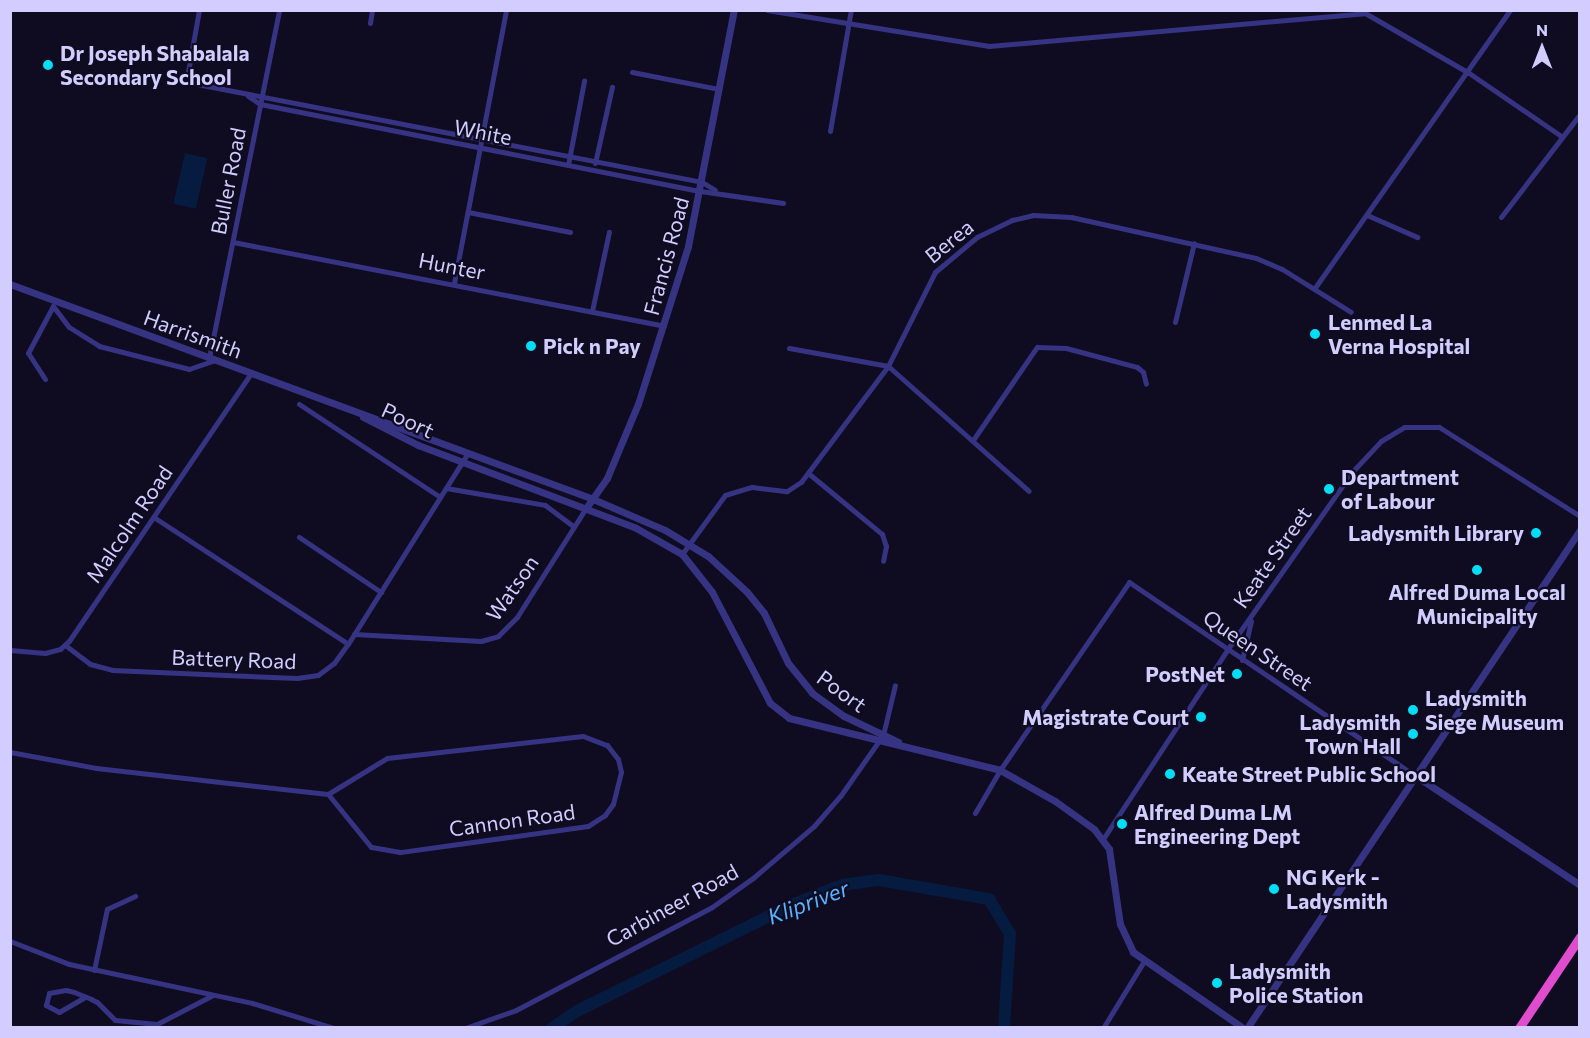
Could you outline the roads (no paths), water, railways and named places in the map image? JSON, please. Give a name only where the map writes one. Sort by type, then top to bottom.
[{"type":"highway","points":[[1519,1028],[1580,937]]},
{"type":"street","points":[[199,10],[189,77],[197,84],[247,95],[260,104]]},
{"type":"street","name":"Buller Road","points":[[212,359],[279,10]]},
{"type":"street","points":[[370,23],[372,10]]},
{"type":"street","points":[[454,283],[506,10]]},
{"type":"street","name":"Francis Road","points":[[593,499],[622,443],[664,326],[702,182],[734,10]]},
{"type":"street","points":[[767,10],[848,26],[957,43],[1007,46],[1328,13],[1366,12],[1469,73],[1561,136]]},
{"type":"street","points":[[830,131],[851,10]]},
{"type":"street","points":[[1314,289],[1469,73],[1510,10]]},
{"type":"street","points":[[632,72],[719,89]]},
{"type":"street","points":[[568,165],[584,81]]},
{"type":"street","points":[[594,170],[612,87]]},
{"type":"street","name":"White","points":[[247,95],[262,95],[702,182]]},
{"type":"street","name":"White","points":[[260,104],[700,191],[715,190]]},
{"type":"street","points":[[1501,217],[1580,114]]},
{"type":"street","points":[[373,127],[374,117]]},
{"type":"street","points":[[702,182],[715,190],[783,203]]},
{"type":"street","points":[[468,212],[570,232]]},
{"type":"street","name":"Berea","points":[[682,554],[725,495],[752,488],[787,491],[808,473],[888,366],[935,272],[964,246],[1000,224],[1033,215],[1057,215],[1194,243],[1269,262],[1350,312]]},
{"type":"street","points":[[1367,215],[1417,237]]},
{"type":"street","points":[[592,311],[609,232]]},
{"type":"street","name":"Hunter","points":[[233,242],[454,283],[664,326]]},
{"type":"street","points":[[1174,322],[1194,243]]},
{"type":"street","name":"Harrismith","points":[[10,284],[54,303],[251,373],[363,417]]},
{"type":"street","points":[[54,303],[69,327],[99,346],[189,369],[200,368],[212,359]]},
{"type":"street","points":[[45,379],[28,353],[54,303]]},
{"type":"street","points":[[973,440],[1037,346],[1066,348],[1137,367],[1143,372],[1146,384]]},
{"type":"street","points":[[789,348],[888,366],[1029,491]]},
{"type":"street","name":"Malcolm Road","points":[[65,645],[155,518],[251,373]]},
{"type":"street","points":[[299,404],[440,497]]},
{"type":"street","name":"Poort","points":[[363,417],[593,499],[689,543],[730,574],[757,603],[788,663],[812,693],[881,739]]},
{"type":"street","name":"Poort","points":[[363,417],[385,431],[636,528],[682,554],[712,592],[775,709],[798,723],[881,739],[1000,770],[1055,801],[1103,839]]},
{"type":"street","name":"Keate Street","points":[[1103,839],[1227,650],[1352,471],[1381,441],[1404,427],[1439,427],[1580,516]]},
{"type":"street","name":"Battery Road","points":[[65,645],[83,660],[103,669],[297,678],[318,675],[329,668],[348,644],[468,453]]},
{"type":"street","points":[[808,473],[882,534],[886,546],[883,561]]},
{"type":"street","points":[[446,488],[545,505],[573,526]]},
{"type":"street","name":"Watson","points":[[354,634],[481,641],[498,636],[517,617],[573,526],[593,499]]},
{"type":"street","points":[[155,518],[348,644]]},
{"type":"street","points":[[1103,839],[1111,856],[1122,930],[1130,948],[1144,961],[1245,1028],[1580,530]]},
{"type":"street","points":[[299,537],[381,592]]},
{"type":"street","name":"Queen Street","points":[[1000,770],[1129,582],[1580,885]]},
{"type":"street","points":[[1242,660],[1254,613]]},
{"type":"street","points":[[10,650],[45,653],[65,645]]},
{"type":"street","points":[[881,739],[895,685]]},
{"type":"street","name":"Cannon Road","points":[[583,736],[608,745],[618,759],[621,772],[613,804],[605,815],[588,826],[400,852],[371,847],[328,794],[387,758],[583,736]]},
{"type":"street","name":"Carbineer Road","points":[[465,1028],[516,1010],[740,888],[824,815],[881,739]]},
{"type":"street","points":[[10,752],[96,768],[328,794]]},
{"type":"street","points":[[975,813],[1000,770]]},
{"type":"street","points":[[94,970],[107,909],[135,896]]},
{"type":"street","points":[[10,940],[45,957],[94,970],[213,995],[334,1028]]},
{"type":"street","points":[[1103,1028],[1144,961]]},
{"type":"street","points":[[85,997],[59,1012],[46,1005],[47,996],[56,989],[85,997],[115,1020],[157,1024],[213,995]]},
{"type":"water","points":[[185,153],[207,158],[196,209],[173,204]]},
{"type":"waterway","name":"Klipriver","points":[[552,1028],[577,1011],[796,903],[842,885],[879,880],[989,899],[1010,934],[1004,1028]]},
{"type":"place","name":"Dr Joseph Shabalala Secondary School","points":[[48,65]]},
{"type":"place","name":"Lenmed La Verna Hospital","points":[[1315,334]]},
{"type":"place","name":"Pick n Pay","points":[[531,346]]},
{"type":"place","name":"Department of Labour","points":[[1329,489]]},
{"type":"place","name":"Ladysmith Library","points":[[1536,533]]},
{"type":"place","name":"Alfred Duma Local Municipality","points":[[1477,570]]},
{"type":"place","name":"PostNet","points":[[1237,674]]},
{"type":"place","name":"Ladysmith Siege Museum","points":[[1413,710]]},
{"type":"place","name":"Magistrate Court","points":[[1201,717]]},
{"type":"place","name":"Ladysmith Town Hall","points":[[1413,734]]},
{"type":"place","name":"Keate Street Public School","points":[[1170,774]]},
{"type":"place","name":"Alfred Duma LM Engineering Dept","points":[[1122,824]]},
{"type":"place","name":"NG Kerk - Ladysmith","points":[[1274,889]]},
{"type":"place","name":"Ladysmith Police Station","points":[[1217,983]]}]
